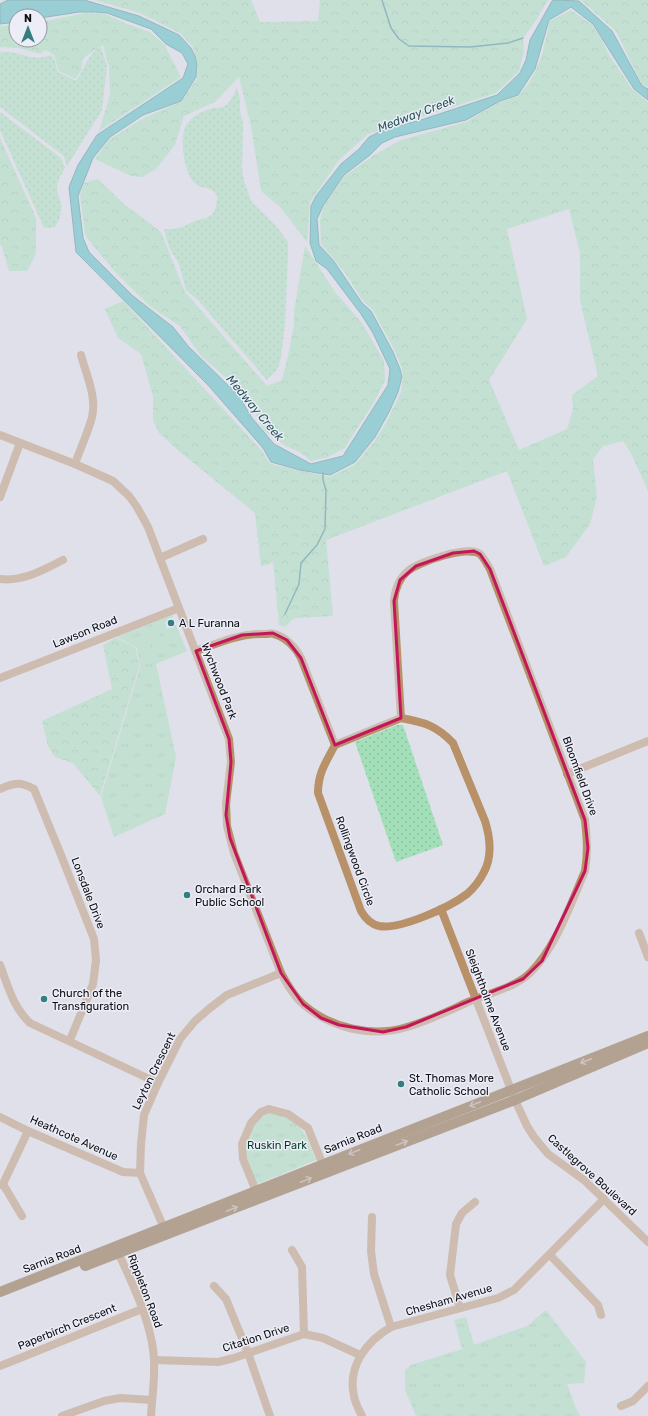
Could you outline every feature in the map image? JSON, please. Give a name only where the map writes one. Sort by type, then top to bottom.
[{"type":"main road","name":"Sarnia Road","points":[[513,1095],[648,1036]]},
{"type":"main road","name":"Sarnia Road","points":[[0,1298],[325,1168],[648,1044]]},
{"type":"main road","name":"Sarnia Road","points":[[0,1292],[117,1250],[164,1228],[257,1195]]},
{"type":"street","points":[[75,464],[92,416],[93,405],[91,389],[81,355]]},
{"type":"street","name":"Wychwood Park","points":[[0,435],[75,464],[113,481],[129,496],[148,526],[229,739],[231,762],[226,810],[227,826],[230,838],[280,973]]},
{"type":"street","points":[[0,497],[20,443]]},
{"type":"street","points":[[160,558],[203,539]]},
{"type":"street","name":"Bloomfield Drive","points":[[280,973],[290,989],[303,1004],[321,1018],[339,1025],[362,1030],[383,1032],[406,1027],[523,979],[542,961],[554,940],[585,870],[588,848],[585,820],[490,569],[480,554],[474,551],[453,553],[416,566],[407,572],[400,580],[395,590],[394,601],[401,718]]},
{"type":"street","points":[[0,579],[17,580],[38,572],[62,560]]},
{"type":"street","name":"Lawson Road","points":[[0,678],[179,608]]},
{"type":"street","points":[[196,651],[226,640],[247,635],[273,633],[287,640],[296,648],[302,658],[335,745],[401,718]]},
{"type":"street","name":"Rollingwood Circle","points":[[335,745],[320,776],[318,794],[361,911],[367,920],[377,926],[388,927],[401,925],[440,909],[468,893],[484,871],[490,850],[488,830],[481,808],[454,743],[446,735],[421,721],[401,718]]},
{"type":"street","points":[[567,774],[648,742]]},
{"type":"street","name":"Lonsdale Drive","points":[[0,789],[14,784],[24,784],[34,790],[62,855],[94,939],[96,960],[93,984],[70,1040]]},
{"type":"street","name":"Sleightholme Avenue","points":[[440,909],[513,1095]]},
{"type":"street","points":[[639,933],[648,957]]},
{"type":"street","points":[[0,966],[16,1006],[30,1023],[70,1040],[158,1083]]},
{"type":"street","name":"Leyton Crescent","points":[[164,1228],[140,1173],[144,1115],[158,1083],[180,1039],[195,1021],[227,995],[280,973]]},
{"type":"street","name":"Castlegrove Boulevard","points":[[513,1095],[527,1126],[548,1154],[584,1180],[648,1242]]},
{"type":"street","points":[[257,1195],[243,1159],[242,1144],[251,1123],[261,1112],[269,1109],[288,1114],[308,1128],[325,1168]]},
{"type":"street","name":"Heathcote Avenue","points":[[0,1117],[28,1131],[123,1172],[140,1173]]},
{"type":"street","points":[[22,1216],[2,1185],[28,1131]]},
{"type":"street","name":"Chesham Avenue","points":[[362,1416],[353,1395],[355,1367],[360,1355],[378,1335],[391,1327],[498,1298],[514,1290],[604,1199]]},
{"type":"street","points":[[460,1308],[450,1275],[456,1224],[462,1213],[475,1202]]},
{"type":"street","points":[[372,1217],[371,1251],[374,1274],[391,1327]]},
{"type":"street","name":"Rippleton Road","points":[[117,1250],[150,1332],[154,1360],[150,1416]]},
{"type":"street","points":[[292,1250],[302,1267],[304,1334]]},
{"type":"street","points":[[550,1255],[598,1305],[601,1315]]},
{"type":"street","points":[[214,1286],[226,1299],[248,1353],[270,1416]]},
{"type":"street","name":"Paperbirch Crescent","points":[[0,1366],[142,1309]]},
{"type":"street","name":"Citation Drive","points":[[154,1360],[218,1362],[304,1334],[323,1338],[360,1355]]},
{"type":"street","points":[[621,1406],[634,1401],[648,1386]]},
{"type":"street","points":[[62,1416],[109,1400],[120,1398],[152,1400]]},
{"type":"highlighted area","points":[[474,551],[480,554],[490,569],[585,820],[588,848],[585,871],[542,961],[523,979],[511,985],[406,1027],[383,1032],[339,1025],[321,1018],[303,1004],[281,973],[230,838],[226,815],[231,762],[229,739],[196,651],[242,635],[273,633],[287,640],[301,658],[335,745],[401,718],[394,601],[400,580],[416,566],[453,553]]},
{"type":"green space","points":[[95,0],[251,0],[260,22],[318,21],[320,0],[548,0],[535,22],[523,38],[524,51],[519,71],[496,93],[368,134],[339,160],[310,202],[307,242],[280,207],[261,191],[251,126],[239,77],[215,102],[184,116],[175,145],[156,169],[142,177],[131,176],[95,159],[110,139],[144,118],[180,102],[197,79],[198,64],[193,47],[180,33],[140,13]]},
{"type":"green space","points":[[581,0],[648,0],[648,87],[642,85],[616,31]]},
{"type":"green space","points":[[571,10],[592,25],[601,38],[609,55],[632,89],[648,102],[648,491],[631,453],[623,441],[603,446],[593,459],[597,497],[590,524],[566,557],[544,566],[507,471],[326,540],[333,616],[294,618],[285,627],[279,625],[273,562],[261,567],[255,513],[159,433],[153,420],[153,396],[141,354],[118,338],[105,309],[123,301],[262,451],[270,464],[330,477],[356,464],[376,439],[386,423],[401,392],[403,379],[402,368],[395,351],[373,310],[363,301],[346,274],[321,244],[320,220],[324,206],[345,176],[374,155],[401,140],[466,122],[500,102],[518,96],[529,83],[536,70],[542,55],[550,21]],"holes":[[[569,209],[580,253],[580,300],[598,376],[572,395],[573,409],[567,429],[519,450],[489,380],[527,319],[507,229]]]},
{"type":"green space","points":[[86,13],[105,14],[150,32],[164,44],[181,77],[99,131],[110,95],[109,66],[103,45],[83,58],[81,71],[75,79],[59,71],[54,55],[46,50],[40,54],[19,48],[48,48],[48,20]]},
{"type":"green space","points":[[0,26],[8,26],[8,47],[0,47]]},
{"type":"green space","points":[[101,47],[107,66],[102,110],[67,166],[64,156],[0,107],[0,52],[37,58],[50,55],[54,59],[58,72],[76,81],[89,58]]},
{"type":"green space","points":[[237,87],[243,123],[242,169],[244,181],[251,201],[276,226],[288,242],[285,324],[281,358],[277,370],[267,380],[198,300],[186,290],[179,264],[169,247],[164,229],[175,229],[197,220],[207,218],[214,211],[217,200],[216,194],[210,189],[197,185],[189,175],[184,160],[183,136],[186,126],[192,118],[205,111],[226,105],[232,98]]},
{"type":"green space","points":[[0,112],[61,158],[65,168],[57,185],[61,210],[55,227],[44,228],[0,130]]},
{"type":"green space","points":[[0,138],[36,218],[36,254],[27,271],[9,271],[0,244]]},
{"type":"green space","points":[[98,179],[124,204],[161,232],[185,292],[267,386],[282,380],[294,324],[294,311],[305,246],[335,292],[362,323],[384,361],[385,380],[373,404],[345,448],[328,457],[311,461],[301,453],[286,446],[264,431],[247,396],[201,356],[180,326],[151,307],[118,275],[85,234],[80,195],[84,183]]},
{"type":"green space","points":[[172,615],[173,618],[165,622],[167,629],[176,625],[187,651],[156,664],[176,757],[165,814],[114,837],[101,797],[140,667],[137,648],[117,637]]},
{"type":"green space","points":[[159,632],[166,651],[157,654],[150,635]]},
{"type":"green space","points":[[147,636],[154,655],[145,659],[138,639]]},
{"type":"green space","points":[[116,638],[136,648],[139,667],[100,796],[73,763],[55,757],[48,746],[42,721],[112,689],[103,645]]},
{"type":"green space","points":[[397,725],[403,725],[443,845],[396,862],[355,742]]},
{"type":"green space","name":"Ruskin Park","points":[[268,1113],[288,1118],[295,1122],[305,1134],[316,1160],[257,1184],[247,1162],[245,1148],[248,1136],[254,1124]]},
{"type":"green space","points":[[546,1310],[586,1362],[584,1383],[567,1384],[580,1416],[416,1416],[405,1390],[405,1370],[411,1365],[462,1349],[454,1320],[466,1317],[474,1345],[527,1326]]},
{"type":"water","name":"Medway Creek","points":[[8,0],[84,0],[139,16],[179,35],[191,48],[197,64],[196,77],[181,101],[143,115],[110,137],[93,158],[78,196],[83,238],[89,252],[133,296],[173,327],[188,346],[239,396],[252,418],[274,444],[311,464],[343,456],[388,385],[390,369],[373,333],[361,314],[327,269],[316,261],[310,243],[311,206],[316,196],[341,164],[359,149],[369,137],[383,130],[421,120],[497,95],[520,73],[526,60],[530,40],[552,1],[555,0],[579,1],[612,31],[642,86],[648,89],[648,100],[634,89],[593,24],[571,7],[549,20],[535,69],[518,95],[500,101],[466,120],[395,137],[382,143],[370,155],[344,175],[323,206],[317,219],[319,245],[333,260],[362,303],[371,311],[393,352],[402,377],[398,392],[389,412],[375,437],[355,462],[330,475],[300,470],[271,462],[263,448],[208,385],[76,252],[69,187],[78,165],[97,135],[183,78],[188,64],[182,53],[166,44],[151,29],[107,13],[79,12],[48,17],[48,8],[8,8],[8,23],[0,24],[0,4]]},
{"type":"waterway","points":[[382,0],[391,28],[399,39],[409,46],[470,47],[508,43],[523,38]]},
{"type":"waterway","points":[[285,614],[299,584],[301,563],[317,545],[325,529],[326,490],[323,480],[323,473]]},
{"type":"place","name":"A L Furanna","points":[[171,623]]},
{"type":"place","name":"Orchard Park Public School","points":[[187,895]]},
{"type":"place","name":"Church of the Transfiguration","points":[[44,999]]},
{"type":"place","name":"St. Thomas More Catholic School","points":[[401,1084]]}]
